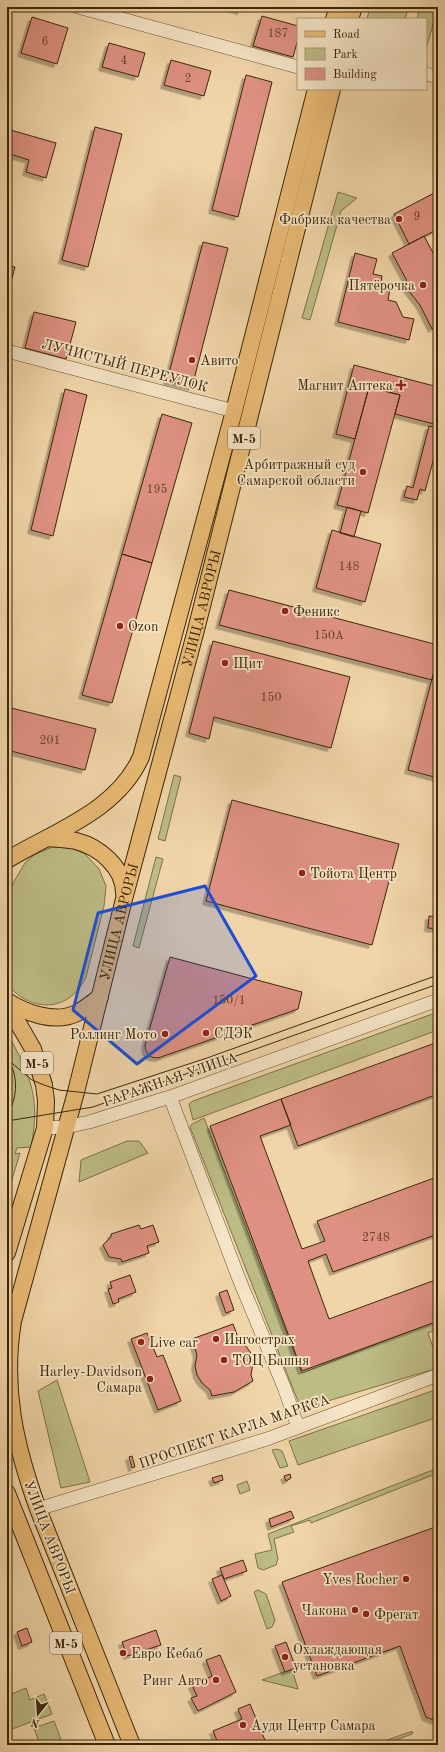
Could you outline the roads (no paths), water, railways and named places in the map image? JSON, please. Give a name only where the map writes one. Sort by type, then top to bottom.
[{"type":"main road","points":[[334,18],[338,7]]},
{"type":"main road","points":[[350,18],[354,7]]},
{"type":"main road","name":"УЛИЦА АВРОРЫ","points":[[7,868],[13,856],[48,838],[104,804],[118,792],[135,769],[150,725],[234,411],[316,90]]},
{"type":"main road","name":"УЛИЦА АВРОРЫ","points":[[132,1745],[24,1471],[10,1404],[8,1372],[9,1345],[13,1321],[66,1127],[124,899],[196,630],[332,90]]},
{"type":"main road","points":[[48,838],[85,844],[104,855],[118,870],[122,878],[124,899]]},
{"type":"main road","points":[[7,1002],[31,1013],[60,1017],[77,1013],[100,997]]},
{"type":"main road","name":"М-5","points":[[7,1002],[33,1048],[38,1063],[44,1085],[45,1128],[7,1253]]},
{"type":"main road","name":"УЛИЦА АВРОРЫ","points":[[7,1493],[107,1745]]},
{"type":"street","points":[[78,7],[297,67]]},
{"type":"street","points":[[427,74],[438,77]]},
{"type":"street","name":"ЛУЧИСТЫЙ ПЕРЕУЛОК","points":[[7,351],[234,411]]},
{"type":"street","name":"ГАРАЖНАЯ УЛИЦА","points":[[45,1128],[66,1127],[89,1122],[170,1097],[438,1000]]},
{"type":"street","points":[[170,1097],[239,1279],[278,1373],[298,1427]]},
{"type":"street","name":"ПРОСПЕКТ КАРЛА МАРКСА","points":[[38,1509],[223,1454],[438,1375]]},
{"type":"tram line","points":[[7,1059],[32,1080],[44,1085],[59,1090],[97,1094],[207,1058],[438,975]]},
{"type":"tram line","points":[[7,1121],[93,1107],[438,984]]},
{"type":"tram line","points":[[7,1115],[13,1102],[16,1088],[14,1074],[9,1062]]},
{"type":"place","name":"Фабрика качества","points":[[399,219]]},
{"type":"place","name":"Пятёрочка","points":[[423,285]]},
{"type":"place","name":"Авито","points":[[192,360]]},
{"type":"place","name":"Магнит Аптека","points":[[401,385]]},
{"type":"place","name":"Арбитражный суд Самарской области","points":[[363,472]]},
{"type":"place","name":"Феникс","points":[[285,611]]},
{"type":"place","name":"Ozon","points":[[120,626]]},
{"type":"place","name":"Щит","points":[[225,663]]},
{"type":"place","name":"Тойота Центр","points":[[302,873]]},
{"type":"place","name":"СДЭК","points":[[206,1033]]},
{"type":"place","name":"Роллинг Мото","points":[[165,1034]]},
{"type":"place","name":"Ингосстрах","points":[[216,1339]]},
{"type":"place","name":"Live car","points":[[141,1342]]},
{"type":"place","name":"ТОЦ Башня","points":[[224,1360]]},
{"type":"place","name":"Harley-Davidson Самара","points":[[150,1379]]},
{"type":"place","name":"Yves Rocher","points":[[406,1579]]},
{"type":"place","name":"Чакона","points":[[355,1610]]},
{"type":"place","name":"Фрегат","points":[[366,1614]]},
{"type":"place","name":"Евро Кебаб","points":[[123,1653]]},
{"type":"place","name":"Охлаждающая установка","points":[[285,1657]]},
{"type":"place","name":"Ринг Авто","points":[[216,1680]]},
{"type":"place","name":"Ауди Центр Самара","points":[[243,1725]]}]
